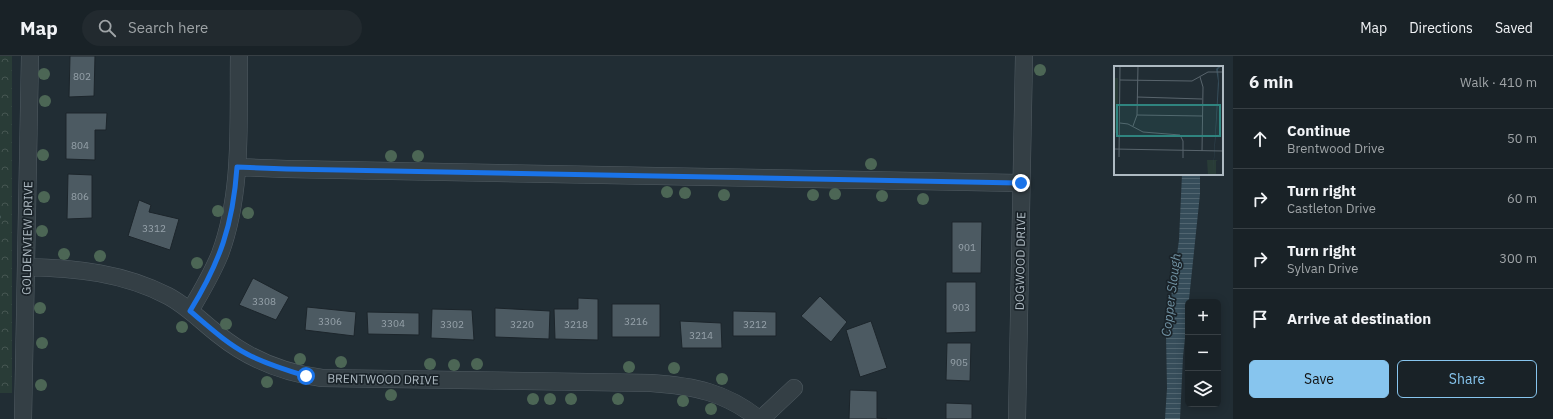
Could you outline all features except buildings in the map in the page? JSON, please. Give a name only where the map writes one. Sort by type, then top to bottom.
[{"type":"street","name":"GOLDENVIEW DRIVE","points":[[23,419],[30,56]]},
{"type":"street","points":[[190,311],[207,284],[222,249],[234,198],[237,167],[239,56]]},
{"type":"street","name":"DOGWOOD DRIVE","points":[[1017,419],[1024,56]]},
{"type":"street","points":[[237,167],[1021,183]]},
{"type":"street","name":"BRENTWOOD DRIVE","points":[[26,267],[70,268],[98,272],[126,279],[168,296],[190,311],[221,337],[246,354],[277,368],[306,376],[330,378],[651,383],[680,385],[706,390],[760,419]]},
{"type":"street","points":[[760,419],[794,388]]},
{"type":"green space","points":[[0,56],[12,56],[12,393],[0,393]]},
{"type":"water","points":[[1182,175],[1200,175],[1200,194],[1189,299],[1185,299],[1185,338],[1180,419],[1165,419],[1167,388],[1166,335],[1179,240]]},
{"type":"route","points":[[306,376],[277,368],[246,354],[221,337],[190,311],[207,284],[220,255],[234,198],[237,167],[1021,183]]},
{"type":"water label","name":"Copper Slough","points":[[1171,295]]}]
